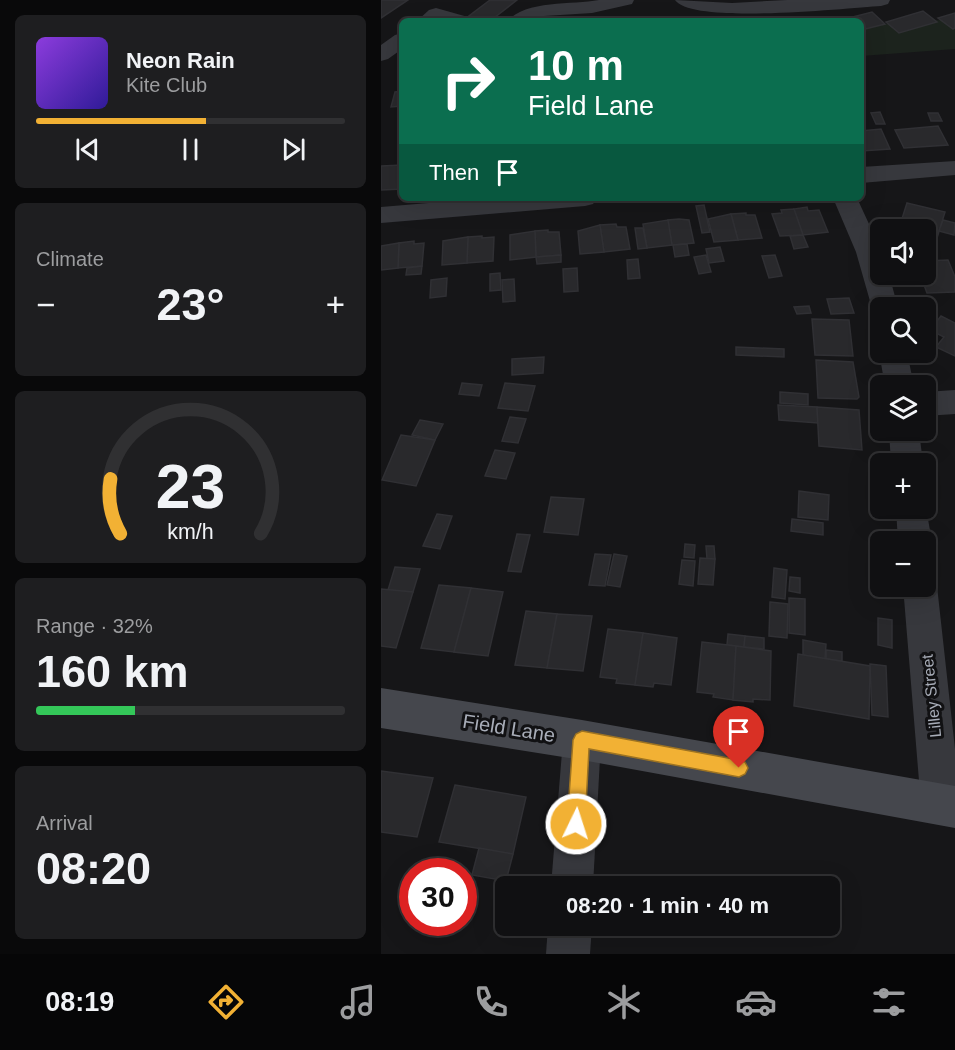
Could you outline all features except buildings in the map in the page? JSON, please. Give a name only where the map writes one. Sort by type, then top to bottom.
[{"type":"street","points":[[524,17],[545,0]]},
{"type":"street","points":[[524,17],[625,0]]},
{"type":"street","points":[[684,0],[705,6],[732,9],[881,0]]},
{"type":"street","points":[[431,18],[436,14],[450,18]]},
{"type":"street","points":[[381,55],[399,41]]},
{"type":"street","points":[[864,175],[955,168]]},
{"type":"street","points":[[381,215],[549,201]]},
{"type":"street","points":[[847,201],[864,235],[877,271],[883,297]]},
{"type":"street","points":[[936,403],[955,402]]},
{"type":"street","name":"Lilley Street","points":[[921,597],[948,806]]},
{"type":"street","name":"Field Lane","points":[[381,708],[582,740],[948,806]]},
{"type":"street","points":[[573,876],[582,740]]},
{"type":"street","points":[[568,954],[569,936]]},
{"type":"shaded area","points":[[941,20],[955,28],[955,49],[864,56],[864,29],[885,24]]},
{"type":"route","points":[[576,824],[582,740],[739,768]]}]
